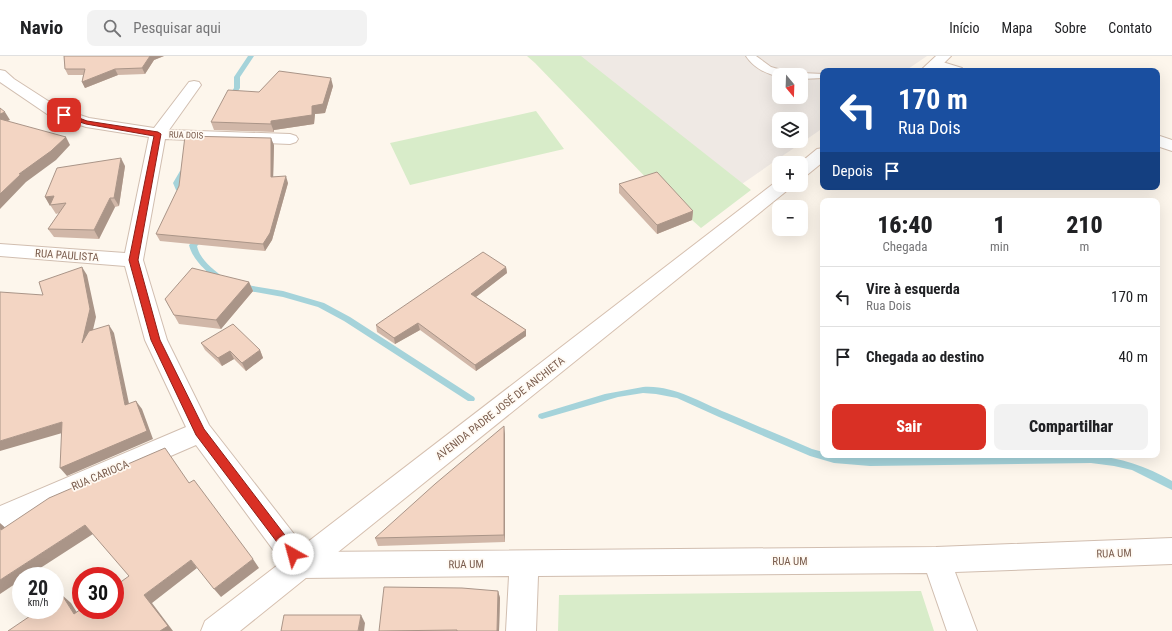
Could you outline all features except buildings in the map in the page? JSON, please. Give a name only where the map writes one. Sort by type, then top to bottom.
[{"type":"street","points":[[936,64],[948,68]]},
{"type":"street","name":"RUA DOIS","points":[[0,74],[9,82],[53,111],[86,122],[158,134],[290,139]]},
{"type":"street","points":[[194,85],[158,134],[134,260],[156,340],[200,432],[301,565]]},
{"type":"street","points":[[1160,141],[1172,146]]},
{"type":"street","points":[[808,165],[820,155]]},
{"type":"street","name":"AVENIDA PADRE JOSÉ DE ANCHIETA","points":[[216,631],[774,192]]},
{"type":"street","name":"RUA PAULISTA","points":[[0,250],[134,260]]},
{"type":"street","name":"RUA CARIOCA","points":[[0,518],[200,432]]},
{"type":"street","name":"RUA UM","points":[[301,565],[936,560],[1172,551]]},
{"type":"street","points":[[936,560],[962,631]]},
{"type":"street","points":[[521,631],[524,563]]},
{"type":"lane","points":[[751,56],[763,68],[772,72]]},
{"type":"lane","points":[[808,76],[820,76]]},
{"type":"shaded area","points":[[576,56],[927,56],[909,68],[820,68],[820,130],[808,138],[808,112],[772,112],[772,148],[794,148],[782,156],[772,156],[772,163],[739,186]]},
{"type":"green space","points":[[527,56],[581,56],[751,190],[701,228],[655,187]]},
{"type":"green space","points":[[536,111],[564,149],[410,185],[390,143]]},
{"type":"green space","points":[[921,591],[934,631],[558,631],[559,595]]},
{"type":"waterway","points":[[230,99],[237,88],[237,77],[251,56]]},
{"type":"waterway","points":[[187,193],[178,189],[176,183],[182,172],[189,169]]},
{"type":"waterway","points":[[203,237],[193,245],[194,250],[208,269],[221,280]]},
{"type":"waterway","points":[[241,287],[283,294],[321,305],[347,319],[471,399]]},
{"type":"waterway","points":[[542,416],[630,391],[656,390],[679,395],[722,415],[820,455]]},
{"type":"waterway","points":[[831,458],[870,462],[1091,459],[1124,464],[1143,470],[1172,486]]},
{"type":"route","points":[[64,115],[86,122],[158,134],[134,260],[156,340],[200,432],[293,554]]}]
